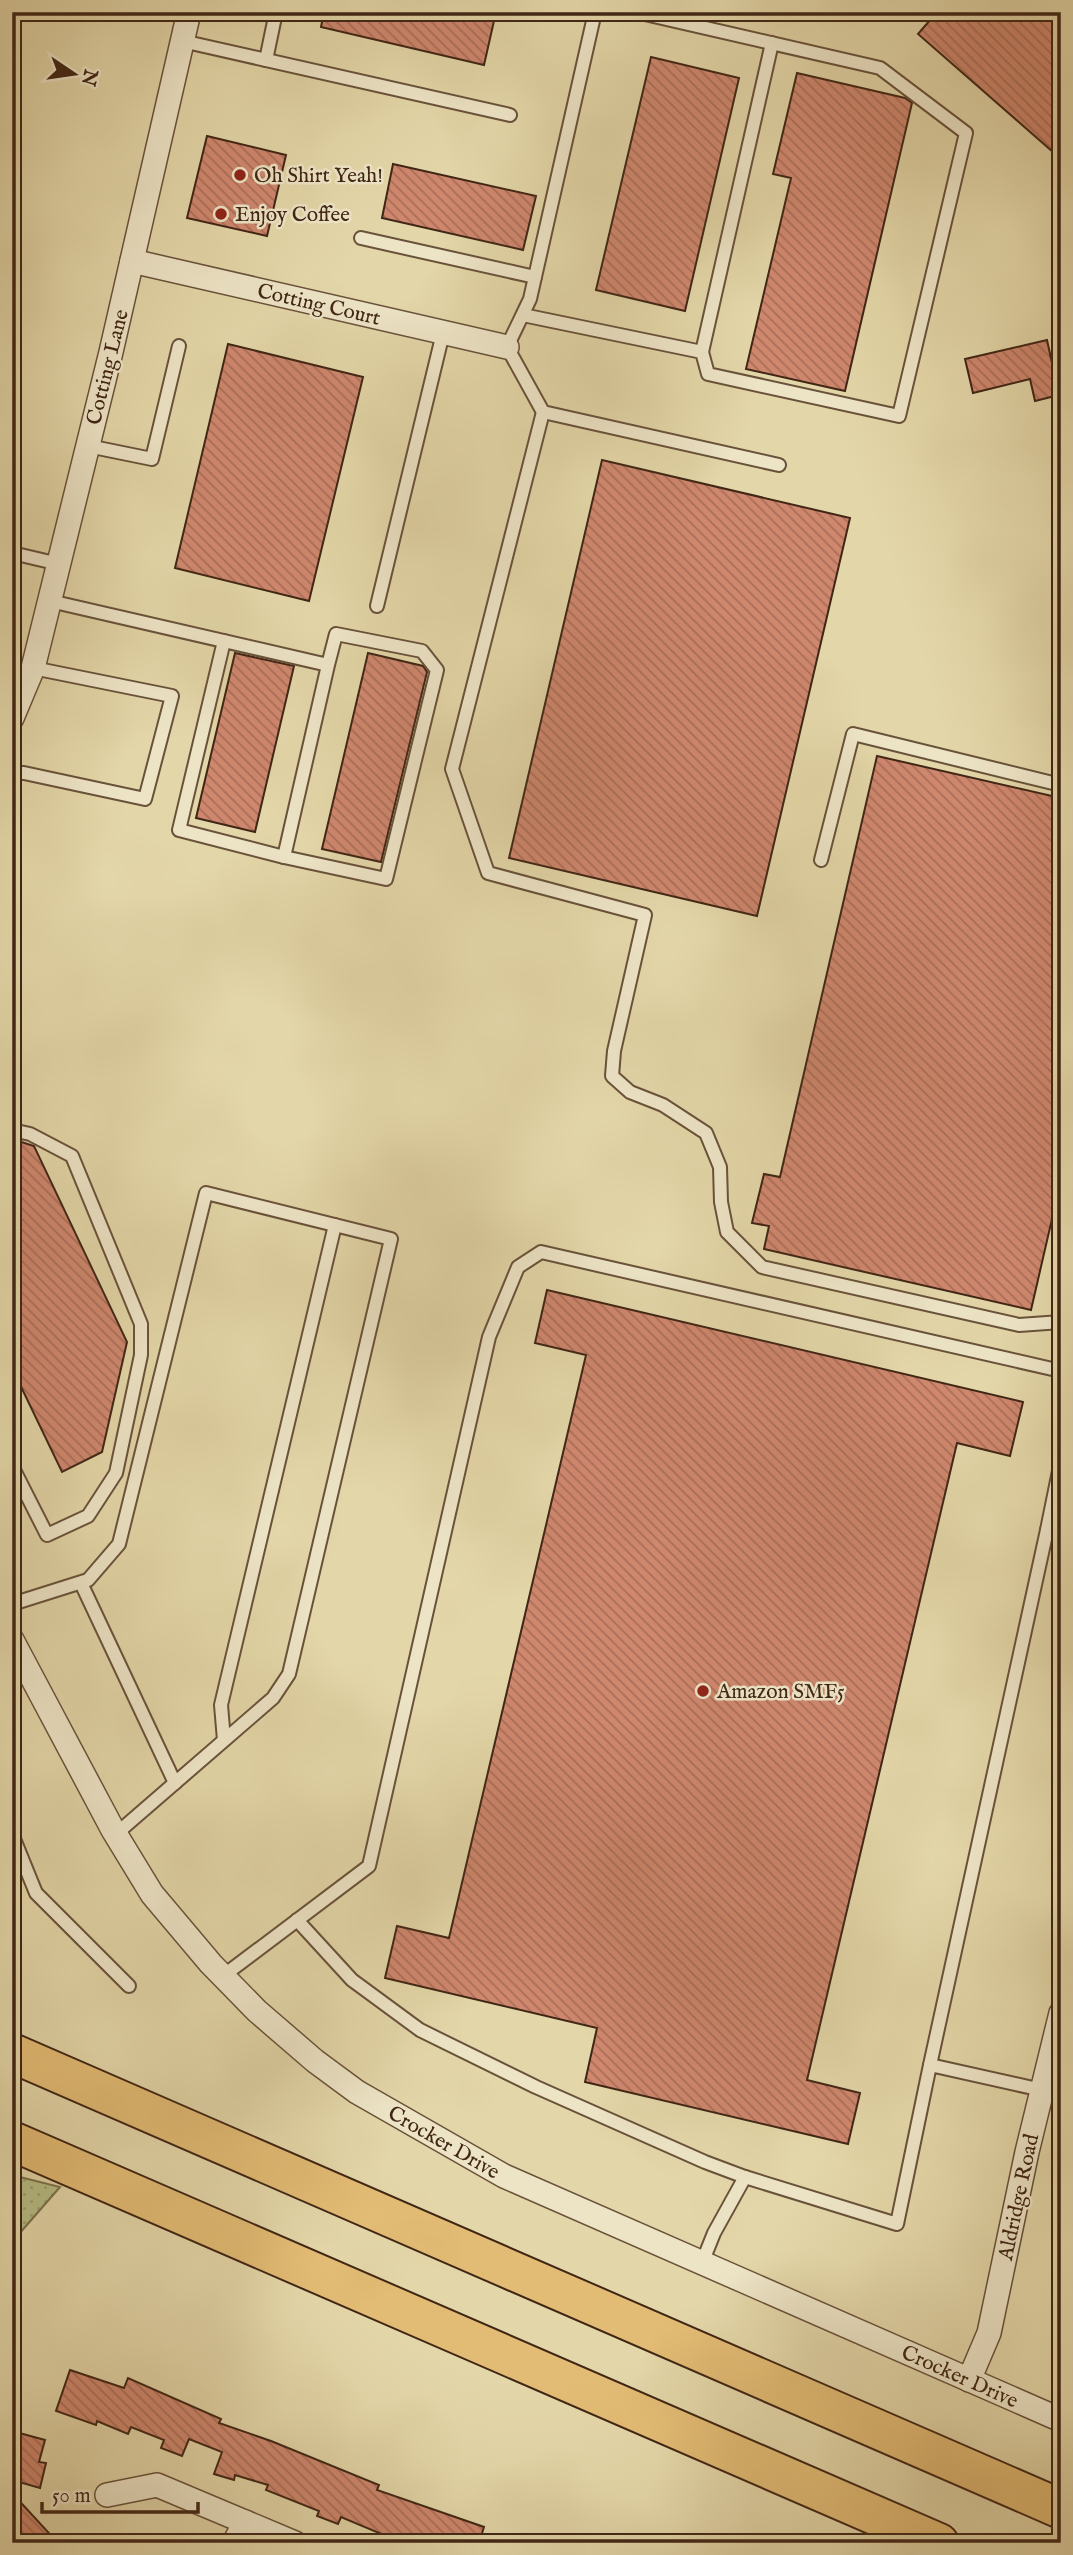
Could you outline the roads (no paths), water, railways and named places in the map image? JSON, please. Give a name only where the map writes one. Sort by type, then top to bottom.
[{"type":"highway","points":[[12,2031],[80,2082]]},
{"type":"highway","points":[[12,2053],[1061,2509]]},
{"type":"highway","points":[[12,2141],[939,2543]]},
{"type":"highway","points":[[12,2166],[324,2277]]},
{"type":"street","name":"Cotting Lane","points":[[12,718],[33,668],[132,261],[189,12]]},
{"type":"street","name":"Cotting Court","points":[[132,261],[507,347]]},
{"type":"street","name":"Crocker Drive","points":[[12,1640],[116,1834],[152,1894],[257,2011],[295,2045],[357,2092],[504,2176],[1061,2420]]},
{"type":"street","name":"Aldridge Road","points":[[969,2379],[989,2333],[1061,2013]]},
{"type":"street","points":[[107,2494],[157,2485],[295,2543]]},
{"type":"street","points":[[234,2543],[245,2522]]},
{"type":"lane","points":[[267,60],[276,12]]},
{"type":"lane","points":[[595,12],[535,277],[523,315],[507,347],[543,412],[452,769],[488,873],[645,915],[614,1051],[612,1076],[630,1092],[663,1105],[706,1133],[720,1167],[727,1232],[762,1266],[1019,1325],[1061,1322]]},
{"type":"lane","points":[[636,12],[772,43],[880,68],[966,133],[899,416],[708,374],[702,352],[772,43]]},
{"type":"lane","points":[[182,41],[510,115]]},
{"type":"lane","points":[[361,238],[535,277]]},
{"type":"lane","points":[[523,315],[702,352]]},
{"type":"lane","points":[[377,606],[443,333]]},
{"type":"lane","points":[[88,446],[152,459],[178,346]]},
{"type":"lane","points":[[543,412],[779,465]]},
{"type":"lane","points":[[12,553],[59,564]]},
{"type":"lane","points":[[50,600],[328,665]]},
{"type":"lane","points":[[224,640],[179,830],[284,857],[386,879],[437,670],[422,652],[336,634],[284,857]]},
{"type":"lane","points":[[12,773],[145,799],[172,696],[33,668]]},
{"type":"lane","points":[[821,860],[853,734],[1061,785]]},
{"type":"lane","points":[[12,1130],[30,1134],[72,1156],[141,1324],[141,1354],[116,1473],[88,1516],[47,1535],[12,1466]]},
{"type":"lane","points":[[12,1604],[89,1580],[119,1544],[206,1193],[391,1239],[289,1674],[273,1698],[116,1834]]},
{"type":"lane","points":[[224,1740],[221,1705],[335,1225]]},
{"type":"lane","points":[[223,1976],[369,1866],[489,1337],[518,1267],[541,1252],[1061,1371]]},
{"type":"lane","points":[[297,1920],[352,1980],[420,2030],[536,2087],[705,2162],[897,2224],[1061,1461]]},
{"type":"lane","points":[[1047,1530],[1061,1534]]},
{"type":"lane","points":[[82,1583],[175,1783]]},
{"type":"lane","points":[[12,1834],[36,1894],[129,1986]]},
{"type":"lane","points":[[930,2065],[1042,2090]]},
{"type":"lane","points":[[702,2263],[714,2233],[745,2177]]},
{"type":"place","name":"Oh Shirt Yeah!","points":[[240,175]]},
{"type":"place","name":"Enjoy Coffee","points":[[221,214]]},
{"type":"place","name":"Amazon SMF5","points":[[703,1691]]}]
